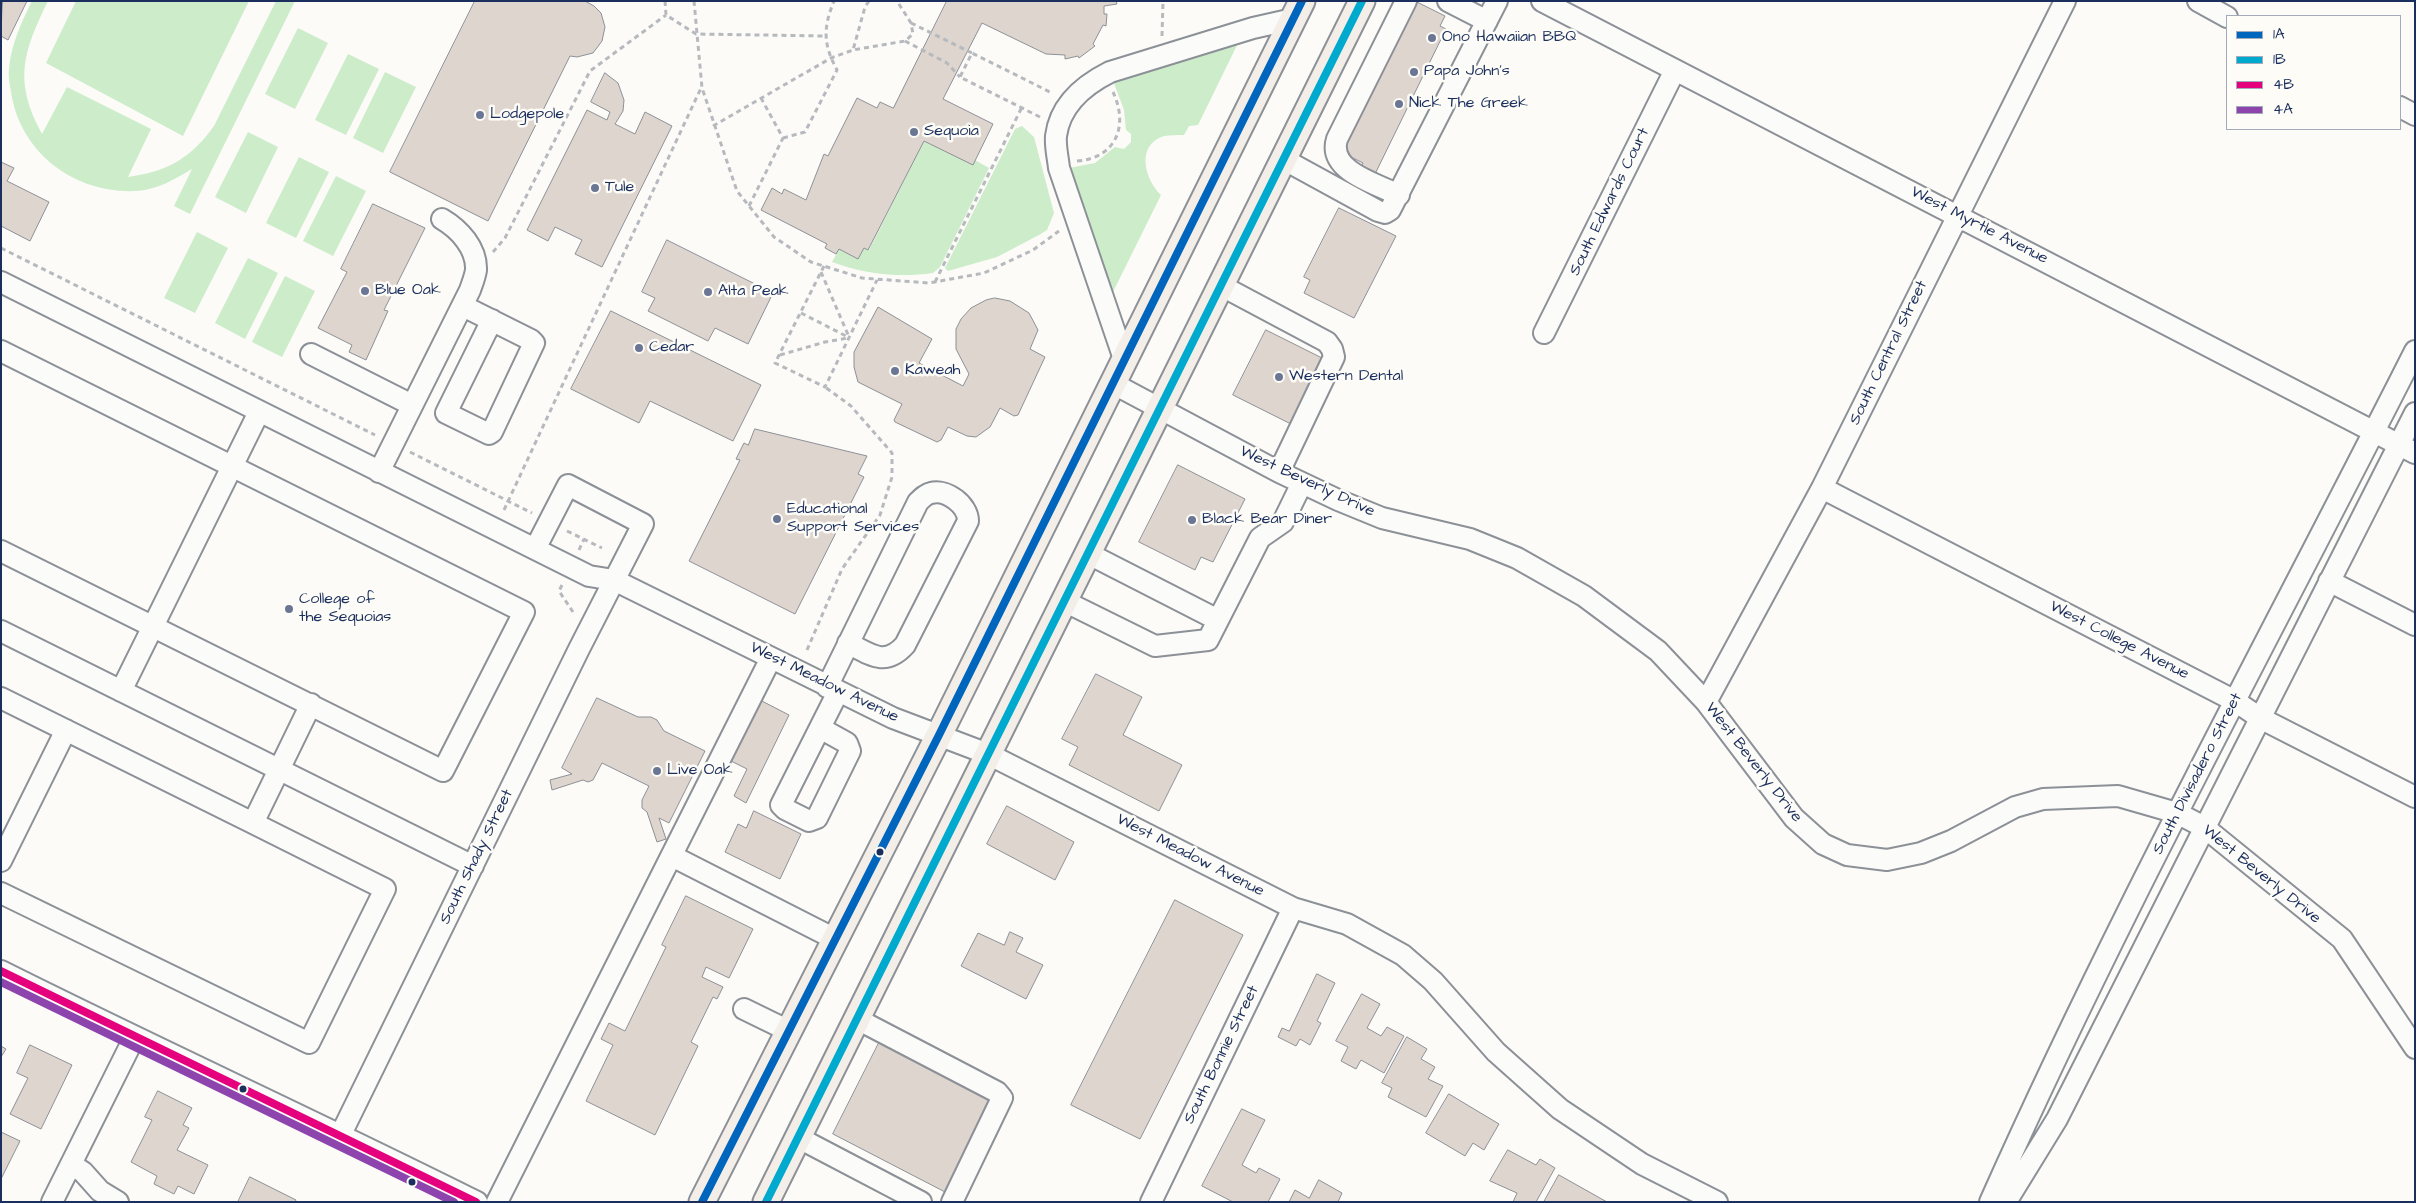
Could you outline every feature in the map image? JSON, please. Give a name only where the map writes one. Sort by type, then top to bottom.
[{"type":"main road","points":[[766,1202],[1362,1]]},
{"type":"main road","points":[[702,1202],[939,734],[1298,10]]},
{"type":"street","points":[[1397,200],[1344,167],[1336,156],[1335,150],[1337,139],[1406,1]]},
{"type":"street","points":[[1448,1],[1487,21]]},
{"type":"street","points":[[1283,159],[1378,212],[1385,213],[1397,200],[1497,1]]},
{"type":"street","name":"South Central Street","points":[[1706,702],[1822,488],[2065,1]]},
{"type":"street","points":[[2198,1],[2226,16]]},
{"type":"street","name":"West Myrtle Avenue","points":[[1545,2],[2407,449]]},
{"type":"street","points":[[1124,359],[1108,307],[1059,168],[1056,136],[1063,116],[1073,98],[1094,80],[1104,75],[1253,28],[1298,10]]},
{"type":"street","name":"South Edwards Court","points":[[1544,333],[1675,70]]},
{"type":"street","points":[[2401,108],[2415,115]]},
{"type":"street","points":[[379,472],[462,306],[476,271],[470,248],[462,235],[442,218]]},
{"type":"street","name":"West Meadow Avenue","points":[[1,282],[589,576],[614,580],[893,718],[988,754],[1293,908],[1347,924],[1403,955],[1433,981],[1496,1052],[1560,1109],[1642,1164],[1717,1202]]},
{"type":"street","points":[[1220,285],[1327,342],[1332,349],[1334,357],[1279,472]]},
{"type":"street","points":[[311,354],[414,402],[446,413],[490,434],[534,343],[462,306]]},
{"type":"street","points":[[446,413],[492,320]]},
{"type":"street","points":[[1,351],[524,612],[444,771],[1,550]]},
{"type":"street","name":"South Divisadero Street","points":[[1990,1202],[2035,1101],[2177,813],[2415,351]]},
{"type":"street","name":"West Beverly Drive","points":[[1112,383],[1302,483],[1382,518],[1470,539],[1517,558],[1584,596],[1651,646],[1706,702],[1794,818],[1823,844],[1847,855],[1886,860],[1921,853],[1951,841],[2015,807],[2043,799],[2118,796],[2177,813],[2204,827],[2342,940],[2415,1048]]},
{"type":"street","points":[[121,691],[259,412]]},
{"type":"street","name":"South Divisadero Street","points":[[2006,1202],[2058,1119],[2330,581],[2407,449],[2415,413]]},
{"type":"street","points":[[1064,602],[1154,646],[1208,640],[1260,538],[1283,522],[1302,483]]},
{"type":"street","name":"South Shady Street","points":[[341,1134],[643,524],[568,486],[535,549]]},
{"type":"street","name":"West College Avenue","points":[[1822,488],[2236,701],[2260,718],[2415,797]]},
{"type":"street","points":[[820,728],[848,643],[918,502],[928,493],[936,492],[963,505],[968,513],[968,521],[905,645],[898,653],[886,658],[875,657],[848,643]]},
{"type":"street","points":[[1087,553],[1218,620]]},
{"type":"street","points":[[2330,581],[2415,625]]},
{"type":"street","points":[[1,631],[473,866]]},
{"type":"street","points":[[497,1202],[771,658]]},
{"type":"street","points":[[1,698],[385,889],[308,1043],[1,893]]},
{"type":"street","points":[[253,823],[311,704]]},
{"type":"street","points":[[1,861],[66,730]]},
{"type":"street","points":[[672,856],[835,939]]},
{"type":"street","name":"South Bonnie Street","points":[[1151,1202],[1293,908]]},
{"type":"street","points":[[1,971],[134,1038],[341,1134],[444,1194],[477,1202]]},
{"type":"street","points":[[744,1009],[789,1031]]},
{"type":"street","points":[[857,1019],[997,1092],[1002,1098],[952,1202]]},
{"type":"street","points":[[52,1202],[134,1038]]},
{"type":"street","points":[[797,1137],[921,1202]]},
{"type":"street","points":[[71,1164],[84,1172],[100,1191],[118,1202]]},
{"type":"path","points":[[665,1],[666,15]]},
{"type":"path","points":[[694,1],[702,88],[713,126],[737,191],[774,237],[811,262],[862,278],[935,282],[984,273],[1033,250],[1064,228]]},
{"type":"path","points":[[749,206],[782,138],[805,132],[836,70],[825,36],[828,17],[834,1]]},
{"type":"path","points":[[853,50],[869,1]]},
{"type":"path","points":[[713,126],[831,58],[853,50],[904,41],[913,34],[911,23],[897,1]]},
{"type":"path","points":[[1162,38],[1163,1]]},
{"type":"path","points":[[666,15],[696,34],[825,36]]},
{"type":"path","points":[[476,271],[505,238],[590,71],[666,15]]},
{"type":"path","points":[[911,23],[1053,93]]},
{"type":"path","points":[[904,41],[947,63],[960,77],[1042,118]]},
{"type":"path","points":[[960,77],[972,53]]},
{"type":"path","points":[[1058,162],[1097,157],[1114,141],[1120,129],[1121,119],[1119,106],[1104,75]]},
{"type":"path","points":[[496,528],[702,88]]},
{"type":"path","points":[[761,98],[782,138]]},
{"type":"path","points":[[935,282],[1022,108]]},
{"type":"path","points":[[1,248],[508,501]]},
{"type":"path","points":[[807,650],[842,569],[880,515],[892,478],[892,453],[851,406],[825,387],[776,363],[824,266]]},
{"type":"path","points":[[821,272],[849,338]]},
{"type":"path","points":[[825,387],[877,280]]},
{"type":"path","points":[[800,313],[849,338]]},
{"type":"path","points":[[780,355],[825,342],[849,338]]},
{"type":"green space","points":[[32,1],[48,1],[32,36],[25,67],[27,98],[42,134],[67,87],[151,129],[128,177],[166,167],[177,162],[196,147],[214,126],[276,1],[295,1],[190,214],[174,206],[192,169],[151,189],[136,191],[113,190],[92,185],[72,177],[54,166],[38,151],[26,134],[16,114],[9,75],[14,43]]},
{"type":"green space","points":[[76,1],[249,1],[183,136],[46,63]]},
{"type":"green space","points":[[298,28],[328,43],[295,109],[265,94]]},
{"type":"green space","points":[[1243,33],[1198,125],[1189,126],[1184,135],[1164,136],[1149,147],[1146,155],[1147,172],[1155,189],[1161,195],[1110,298],[1069,168],[1095,163],[1115,147],[1124,149],[1131,142],[1131,134],[1126,130],[1124,110],[1112,78]]},
{"type":"green space","points":[[348,54],[379,69],[346,135],[315,120]]},
{"type":"green space","points":[[385,72],[416,87],[383,153],[353,138]]},
{"type":"green space","points":[[1022,126],[1034,137],[1054,213],[1047,230],[997,257],[948,271],[945,268],[1015,129]]},
{"type":"green space","points":[[248,132],[278,147],[246,213],[215,197]]},
{"type":"green space","points":[[924,141],[973,164],[975,160],[989,168],[940,267],[933,273],[895,275],[869,272],[832,262],[839,249],[858,259],[864,248],[869,250]]},
{"type":"green space","points":[[299,157],[329,172],[296,238],[266,223]]},
{"type":"green space","points":[[336,176],[366,191],[333,256],[303,241]]},
{"type":"green space","points":[[197,232],[228,248],[195,313],[164,298]]},
{"type":"green space","points":[[248,258],[278,273],[245,339],[215,323]]},
{"type":"green space","points":[[285,276],[315,291],[282,357],[252,342]]},
{"type":"building","points":[[3,1],[27,1],[8,40],[1,36]]},
{"type":"building","name":"Lodgepole","points":[[475,1],[585,1],[601,13],[605,27],[602,41],[593,53],[577,57],[570,56],[488,221],[390,172]]},
{"type":"building","name":"Sequoia","points":[[947,1],[1116,1],[1117,4],[1104,6],[1104,14],[1107,14],[1106,26],[1103,25],[1093,44],[1095,46],[1079,58],[1078,56],[1065,59],[1065,55],[1046,54],[982,23],[943,99],[993,124],[973,165],[924,141],[868,250],[864,248],[858,259],[839,249],[836,254],[825,248],[827,244],[761,210],[772,188],[782,194],[784,189],[806,200],[824,154],[828,156],[857,98],[877,108],[880,102],[893,108]]},
{"type":"building","points":[[1417,2],[1445,16],[1440,26],[1446,29],[1375,174],[1361,167],[1363,163],[1343,153]]},
{"type":"building","name":"Tule","points":[[605,73],[618,83],[624,100],[623,111],[615,124],[635,134],[645,112],[672,126],[602,267],[575,254],[582,240],[555,227],[548,241],[527,230],[587,110],[607,120],[610,112],[591,102]]},
{"type":"building","points":[[1,162],[14,168],[7,181],[49,202],[30,241],[1,226]]},
{"type":"building","name":"Blue Oak","points":[[373,204],[425,228],[384,310],[388,311],[366,360],[349,352],[352,345],[318,328],[347,272],[341,269]]},
{"type":"building","points":[[1339,208],[1396,236],[1354,318],[1304,293],[1310,280],[1304,277]]},
{"type":"building","name":"Alta Peak","points":[[667,240],[773,293],[748,344],[715,328],[708,341],[648,311],[655,298],[642,292]]},
{"type":"building","name":"Kaweah","points":[[995,298],[1010,301],[1029,313],[1038,330],[1030,349],[1045,357],[1018,415],[1014,416],[1000,408],[990,427],[976,437],[967,436],[948,427],[941,440],[937,442],[895,422],[894,420],[902,404],[858,382],[854,367],[854,352],[878,307],[932,339],[919,363],[963,386],[969,374],[956,349],[956,329],[961,319],[971,308],[986,300]]},
{"type":"building","name":"Cedar","points":[[611,311],[761,385],[733,441],[650,401],[639,423],[571,389]]},
{"type":"building","name":"Western Dental","points":[[1266,330],[1324,359],[1291,424],[1233,395]]},
{"type":"building","name":"Educational Support Services","points":[[755,429],[867,456],[858,474],[864,477],[795,614],[689,561],[740,460],[736,459],[744,443],[748,445]]},
{"type":"building","name":"Black Bear Diner","points":[[1178,465],[1245,499],[1213,562],[1201,557],[1195,570],[1139,542]]},
{"type":"building","points":[[1096,674],[1142,697],[1123,735],[1182,765],[1159,811],[1069,765],[1078,747],[1062,739]]},
{"type":"building","name":"Live Oak","points":[[597,698],[638,717],[651,717],[657,720],[664,731],[705,751],[669,823],[659,818],[666,839],[657,842],[647,812],[642,808],[642,800],[649,786],[602,763],[593,780],[588,782],[583,780],[552,790],[550,780],[572,774],[562,768]]},
{"type":"building","points":[[758,699],[789,715],[746,803],[734,796],[747,769],[729,760]]},
{"type":"building","points":[[1007,806],[1074,842],[1055,880],[987,844]]},
{"type":"building","points":[[754,811],[801,834],[780,879],[725,852],[738,824],[746,828]]},
{"type":"building","points":[[686,896],[753,929],[729,978],[706,967],[702,977],[723,987],[717,999],[713,997],[691,1042],[698,1046],[655,1135],[586,1101],[613,1045],[601,1039],[609,1023],[625,1031],[666,947],[662,945]]},
{"type":"building","points":[[1175,900],[1243,935],[1140,1139],[1071,1105]]},
{"type":"building","points":[[1010,932],[1023,938],[1016,952],[1043,965],[1026,999],[961,966],[978,933],[1004,945]]},
{"type":"building","points":[[1317,974],[1335,983],[1317,1021],[1321,1023],[1310,1045],[1300,1039],[1296,1046],[1278,1037],[1282,1028],[1289,1031]]},
{"type":"building","points":[[1362,994],[1380,1004],[1367,1028],[1381,1036],[1387,1027],[1404,1036],[1384,1073],[1361,1060],[1356,1069],[1341,1061],[1348,1047],[1336,1041]]},
{"type":"building","points":[[1407,1037],[1427,1049],[1421,1059],[1435,1067],[1428,1079],[1443,1086],[1426,1117],[1388,1097],[1392,1088],[1382,1083]]},
{"type":"building","points":[[880,1041],[994,1100],[947,1193],[833,1134]]},
{"type":"building","points":[[30,1045],[72,1065],[41,1129],[10,1114],[28,1078],[17,1073]]},
{"type":"building","points":[[1,1046],[6,1049],[1,1057]]},
{"type":"building","points":[[158,1091],[192,1108],[183,1125],[189,1128],[177,1150],[208,1165],[194,1194],[178,1186],[174,1194],[154,1184],[157,1176],[131,1162],[152,1120],[145,1117]]},
{"type":"building","points":[[1449,1094],[1499,1124],[1484,1150],[1473,1143],[1465,1156],[1426,1133]]},
{"type":"building","points":[[1242,1109],[1265,1120],[1242,1165],[1256,1173],[1259,1168],[1280,1179],[1268,1202],[1233,1202],[1202,1186]]},
{"type":"building","points":[[1,1132],[20,1141],[1,1179]]},
{"type":"building","points":[[1508,1150],[1536,1165],[1540,1159],[1555,1168],[1536,1202],[1513,1202],[1517,1193],[1490,1181]]},
{"type":"building","points":[[1559,1175],[1607,1202],[1544,1202]]},
{"type":"building","points":[[250,1177],[296,1200],[295,1202],[238,1202]]},
{"type":"building","points":[[1319,1180],[1342,1193],[1338,1202],[1289,1202],[1295,1190],[1309,1198]]},
{"type":"transit line","name":"1A","points":[[702,1202],[939,735],[1302,1]]},
{"type":"transit line","name":"1B","points":[[766,1202],[1362,1]]},
{"type":"transit line","name":"4B","points":[[1,971],[476,1202]]},
{"type":"transit line","name":"4A","points":[[1,982],[454,1202]]},
{"type":"place","name":"Ono Hawaiian BBQ","points":[[1432,38]]},
{"type":"place","name":"Papa John's","points":[[1414,72]]},
{"type":"place","name":"Nick The Greek","points":[[1399,104]]},
{"type":"place","name":"Lodgepole","points":[[480,115]]},
{"type":"place","name":"Sequoia","points":[[914,132]]},
{"type":"place","name":"Tule","points":[[595,188]]},
{"type":"place","name":"Blue Oak","points":[[365,291]]},
{"type":"place","name":"Alta Peak","points":[[708,292]]},
{"type":"place","name":"Cedar","points":[[639,348]]},
{"type":"place","name":"Kaweah","points":[[895,371]]},
{"type":"place","name":"Western Dental","points":[[1279,377]]},
{"type":"place","name":"Educational Support Services","points":[[777,519]]},
{"type":"place","name":"Black Bear Diner","points":[[1192,520]]},
{"type":"place","name":"College of the Sequoias","points":[[289,609]]},
{"type":"place","name":"Live Oak","points":[[657,771]]}]
